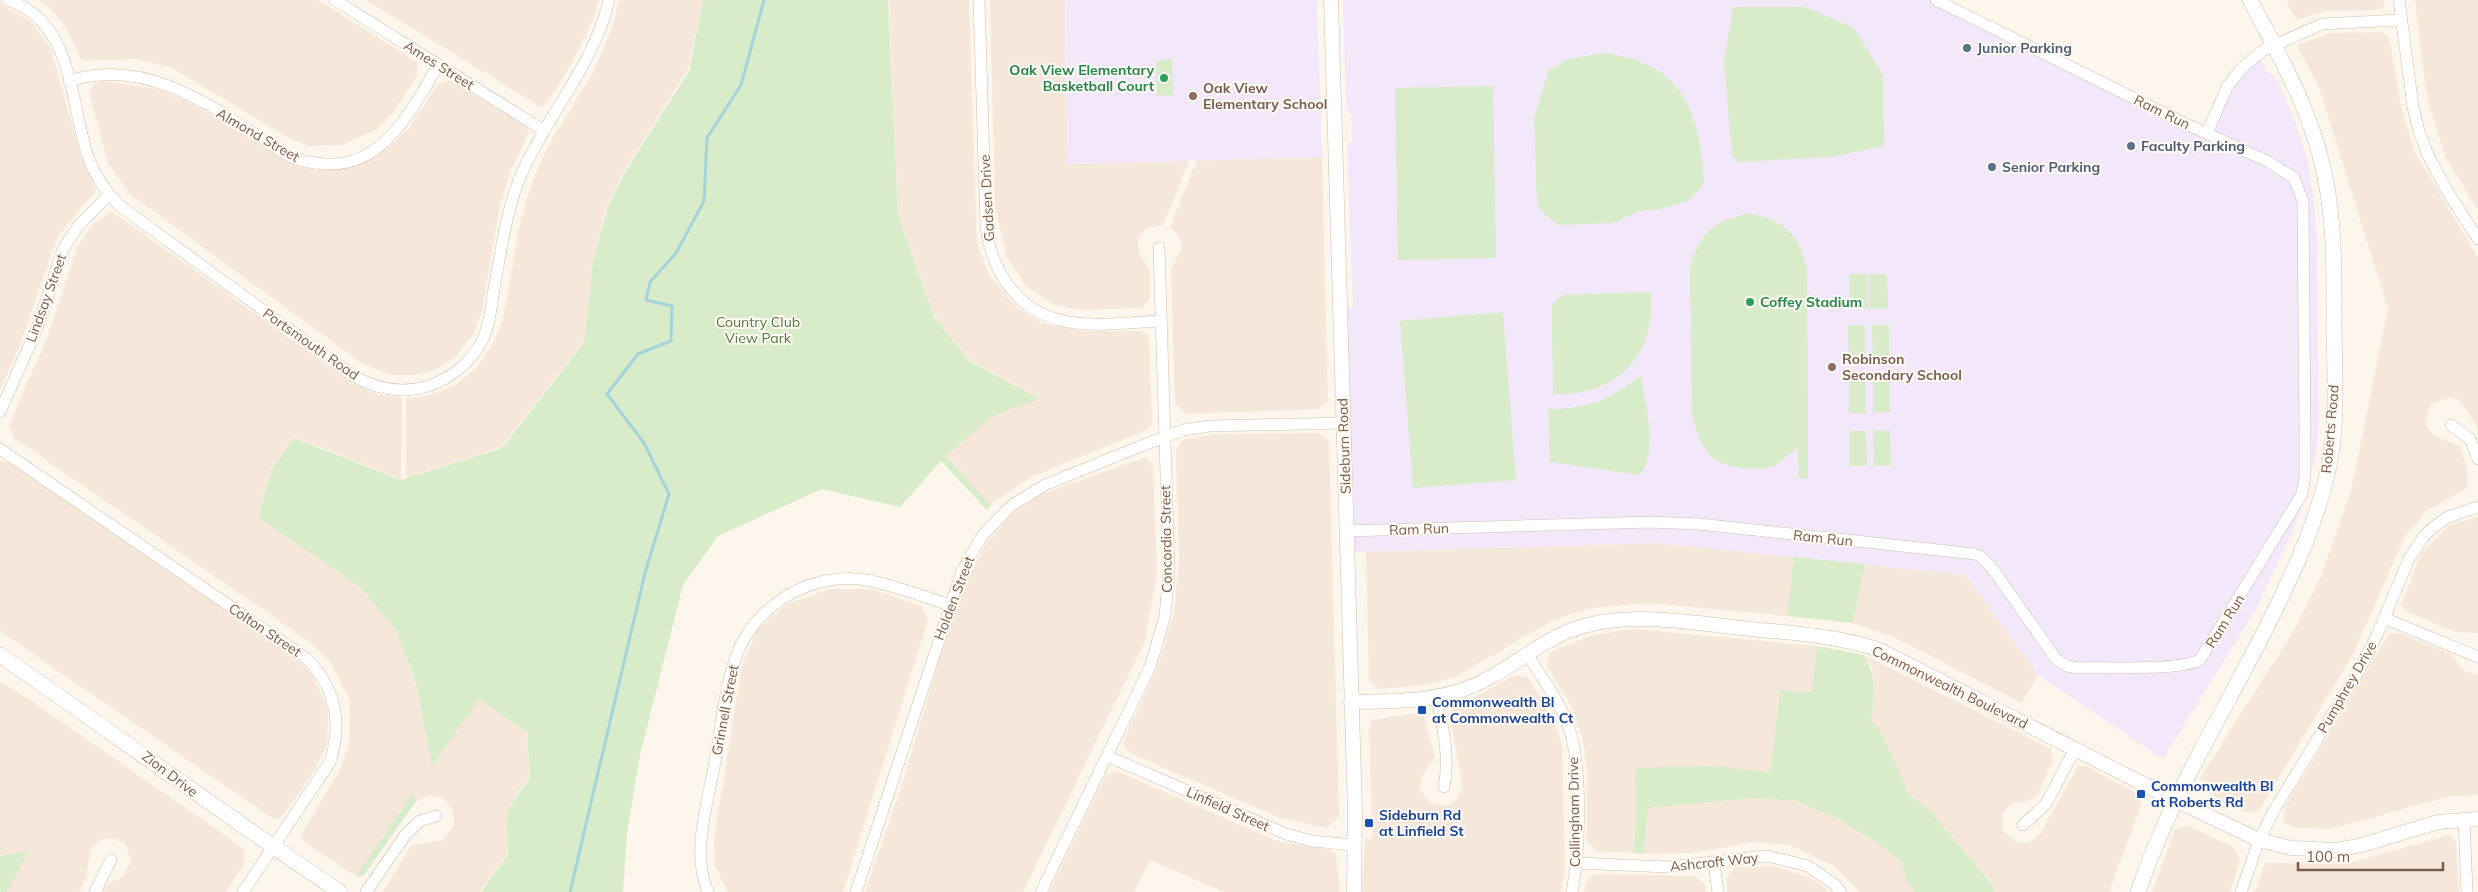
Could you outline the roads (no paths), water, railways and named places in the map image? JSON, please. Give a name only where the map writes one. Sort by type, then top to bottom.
[{"type":"main road","name":"Roberts Road","points":[[2138,892],[2147,864],[2175,800],[2252,657],[2286,588],[2318,509],[2330,459],[2335,390],[2333,235],[2329,193],[2319,152],[2291,78],[2250,0]]},
{"type":"main road","name":"Zion Drive","points":[[0,655],[272,847],[340,892]]},
{"type":"street","name":"Portsmouth Road","points":[[7,0],[33,13],[46,26],[58,45],[89,159],[109,195],[132,217],[352,375],[381,388],[400,390],[419,389],[438,383],[454,374],[471,358],[482,341],[489,318],[511,206],[520,178],[543,130],[582,69],[601,26],[609,0]]},
{"type":"street","name":"Ames Street","points":[[335,0],[543,130]]},
{"type":"street","name":"Gadsen Drive","points":[[980,0],[986,228],[993,261],[1003,279],[1016,295],[1033,308],[1053,318],[1086,324],[1161,321]]},
{"type":"street","name":"Sideburn Road","points":[[1331,0],[1344,423],[1354,892]]},
{"type":"street","name":"Ram Run","points":[[1346,531],[1650,522],[1699,524],[1975,554],[1992,568],[2056,659],[2062,663],[2078,668],[2158,666],[2195,662],[2206,653],[2299,503],[2305,478],[2302,197],[2294,178],[2288,174],[1936,0]]},
{"type":"street","points":[[2399,0],[2400,20],[2413,107],[2419,131],[2446,189],[2478,239]]},
{"type":"street","points":[[2207,133],[2227,87],[2241,69],[2273,44],[2322,24],[2400,20]]},
{"type":"street","name":"Almond Street","points":[[69,82],[87,76],[118,74],[160,81],[191,96],[290,156],[306,162],[332,164],[361,158],[388,141],[438,65]]},
{"type":"street","name":"Lindsay Street","points":[[0,412],[37,328],[63,249],[79,225],[109,195]]},
{"type":"street","name":"Concordia Street","points":[[1041,892],[1150,667],[1165,616],[1169,571],[1159,248]]},
{"type":"street","name":"Holden Street","points":[[856,892],[962,571],[974,548],[992,524],[1012,505],[1045,486],[1183,430],[1209,426],[1344,423]]},
{"type":"street","points":[[2451,425],[2470,438],[2478,459]]},
{"type":"street","name":"Colton Street","points":[[0,449],[306,658],[321,676],[334,701],[337,720],[335,745],[324,773],[242,892]]},
{"type":"street","name":"Pumphrey Drive","points":[[2241,892],[2260,840],[2285,789],[2360,669],[2409,559],[2424,536],[2448,517],[2478,507]]},
{"type":"street","name":"Grinnell Street","points":[[708,892],[702,872],[701,842],[729,683],[741,644],[758,620],[780,600],[792,593],[829,580],[852,579],[873,581],[950,605]]},
{"type":"street","name":"Commonwealth Boulevard","points":[[1351,702],[1436,698],[1484,680],[1569,631],[1592,624],[1632,618],[1832,638],[1880,650],[2175,800],[2260,840],[2291,848],[2336,850],[2362,845],[2438,822],[2471,819]]},
{"type":"street","points":[[2384,618],[2478,657]]},
{"type":"street","name":"Collingham Drive","points":[[1527,654],[1559,705],[1571,735],[1576,768],[1578,863],[1572,892]]},
{"type":"street","points":[[1436,698],[1446,746],[1448,767],[1444,787]]},
{"type":"street","points":[[2022,825],[2046,804],[2075,749]]},
{"type":"street","name":"Linfield Street","points":[[1107,756],[1286,834],[1312,841],[1354,845]]},
{"type":"street","points":[[366,892],[406,834],[420,822],[436,816]]},
{"type":"street","points":[[2467,892],[2471,819]]},
{"type":"street","name":"Ashcroft Way","points":[[1578,863],[1667,867],[1714,864],[1757,856],[1778,858],[1796,862],[1817,871],[1841,892]]},
{"type":"street","points":[[95,892],[111,860]]},
{"type":"street","points":[[1714,864],[1718,892]]},
{"type":"waterway","points":[[570,892],[645,573],[669,494],[644,443],[607,394],[638,354],[671,341],[672,306],[646,300],[650,282],[676,253],[704,201],[707,138],[741,85],[764,0]]},
{"type":"place","name":"Junior Parking","points":[[1967,48]]},
{"type":"place","name":"Oak View Elementary Basketball Court","points":[[1164,78]]},
{"type":"place","name":"Oak View Elementary School","points":[[1193,96]]},
{"type":"place","name":"Faculty Parking","points":[[2131,146]]},
{"type":"place","name":"Senior Parking","points":[[1992,167]]},
{"type":"place","name":"Coffey Stadium","points":[[1750,302]]},
{"type":"place","name":"Robinson Secondary School","points":[[1832,367]]},
{"type":"place","name":"Commonwealth Bl at Commonwealth Ct","points":[[1422,710]]},
{"type":"place","name":"Commonwealth Bl at Roberts Rd","points":[[2141,794]]},
{"type":"place","name":"Sideburn Rd at Linfield St","points":[[1369,823]]},
{"type":"park label","name":"Country Club View Park","points":[[758,330]]}]
